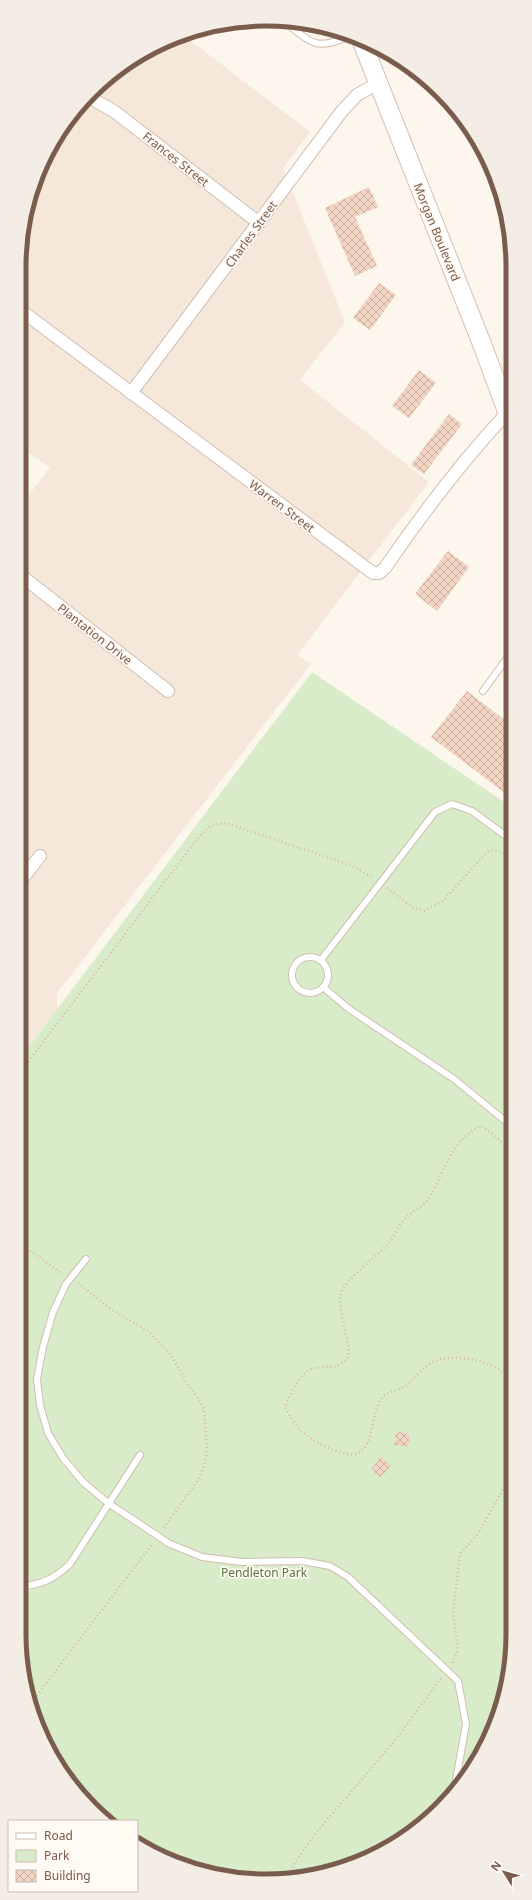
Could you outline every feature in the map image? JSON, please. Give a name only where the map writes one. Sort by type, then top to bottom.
[{"type":"main road","name":"Morgan Boulevard","points":[[364,47],[506,407]]},
{"type":"street","name":"Charles Street","points":[[131,393],[342,111],[357,95],[378,83]]},
{"type":"street","name":"Frances Street","points":[[93,99],[115,112],[259,223]]},
{"type":"street","name":"Warren Street","points":[[26,314],[373,573],[379,573],[385,568],[463,462],[506,418]]},
{"type":"street","name":"Plantation Drive","points":[[26,580],[168,691]]},
{"type":"street","points":[[26,873],[40,856]]},
{"type":"lane","points":[[292,28],[311,42],[321,45],[331,44],[343,39]]},
{"type":"lane","points":[[483,691],[506,662]]},
{"type":"lane","points":[[321,960],[435,812],[452,804],[472,811],[506,836]]},
{"type":"lane","points":[[310,956],[321,960],[328,970],[327,982],[323,987],[313,992],[302,990],[297,987],[292,976],[296,964],[300,960],[310,956]]},
{"type":"lane","points":[[323,987],[349,1009],[454,1079],[506,1122]]},
{"type":"lane","points":[[86,1259],[66,1284],[53,1312],[43,1347],[37,1379],[40,1405],[48,1433],[63,1458],[83,1482],[108,1504],[168,1543],[202,1557],[242,1562],[302,1561],[330,1566],[348,1577],[458,1681],[466,1724],[456,1780]]},
{"type":"lane","points":[[26,1586],[40,1584],[58,1576],[70,1564],[140,1455]]},
{"type":"path","points":[[26,1064],[198,838],[212,824],[229,824],[353,866],[380,883],[412,907],[424,910],[443,901],[487,852],[495,849],[506,854]]},
{"type":"path","points":[[506,1146],[489,1130],[481,1126],[469,1133],[456,1146],[446,1160],[434,1189],[426,1203],[404,1220],[389,1244],[350,1281],[342,1292],[342,1316],[349,1346],[348,1356],[336,1367],[320,1367],[307,1372],[294,1388],[285,1407],[294,1422],[307,1436],[326,1447],[349,1455],[360,1453],[367,1443],[375,1413],[382,1397],[387,1392],[405,1387],[423,1368],[436,1360],[482,1361],[493,1365],[506,1374]]},
{"type":"path","points":[[288,1873],[314,1835],[393,1743],[454,1660],[458,1649],[453,1613],[460,1554],[477,1535],[490,1509],[506,1484]]},
{"type":"shaded area","points":[[189,39],[310,132],[283,168],[345,322],[300,380],[429,482],[297,655],[311,664],[57,993],[57,1009],[26,1050],[26,499],[50,467],[26,452],[26,266],[28,235],[34,204],[44,174],[58,146],[66,133],[96,96],[133,66],[146,58],[174,44]]},
{"type":"green space","name":"Pendleton Park","points":[[312,672],[506,803],[506,1634],[504,1665],[498,1696],[488,1726],[466,1767],[436,1804],[412,1824],[386,1842],[358,1856],[328,1866],[313,1869],[297,1872],[266,1874],[235,1872],[219,1869],[204,1866],[174,1856],[138,1837],[138,1820],[115,1820],[96,1804],[66,1767],[44,1726],[34,1696],[31,1681],[28,1665],[26,1634],[26,1050]]},
{"type":"building","points":[[369,187],[378,207],[355,217],[377,266],[355,276],[325,208]]},
{"type":"building","points":[[379,283],[396,295],[370,330],[353,318]]},
{"type":"building","points":[[419,370],[436,383],[409,418],[392,406]]},
{"type":"building","points":[[449,414],[462,424],[424,474],[411,465]]},
{"type":"building","points":[[448,551],[469,567],[437,611],[415,594]]},
{"type":"building","points":[[467,691],[506,721],[506,794],[431,737]]},
{"type":"building","points":[[396,1431],[410,1434],[408,1447],[394,1445]]},
{"type":"building","points":[[380,1457],[391,1465],[381,1477],[371,1470]]}]
